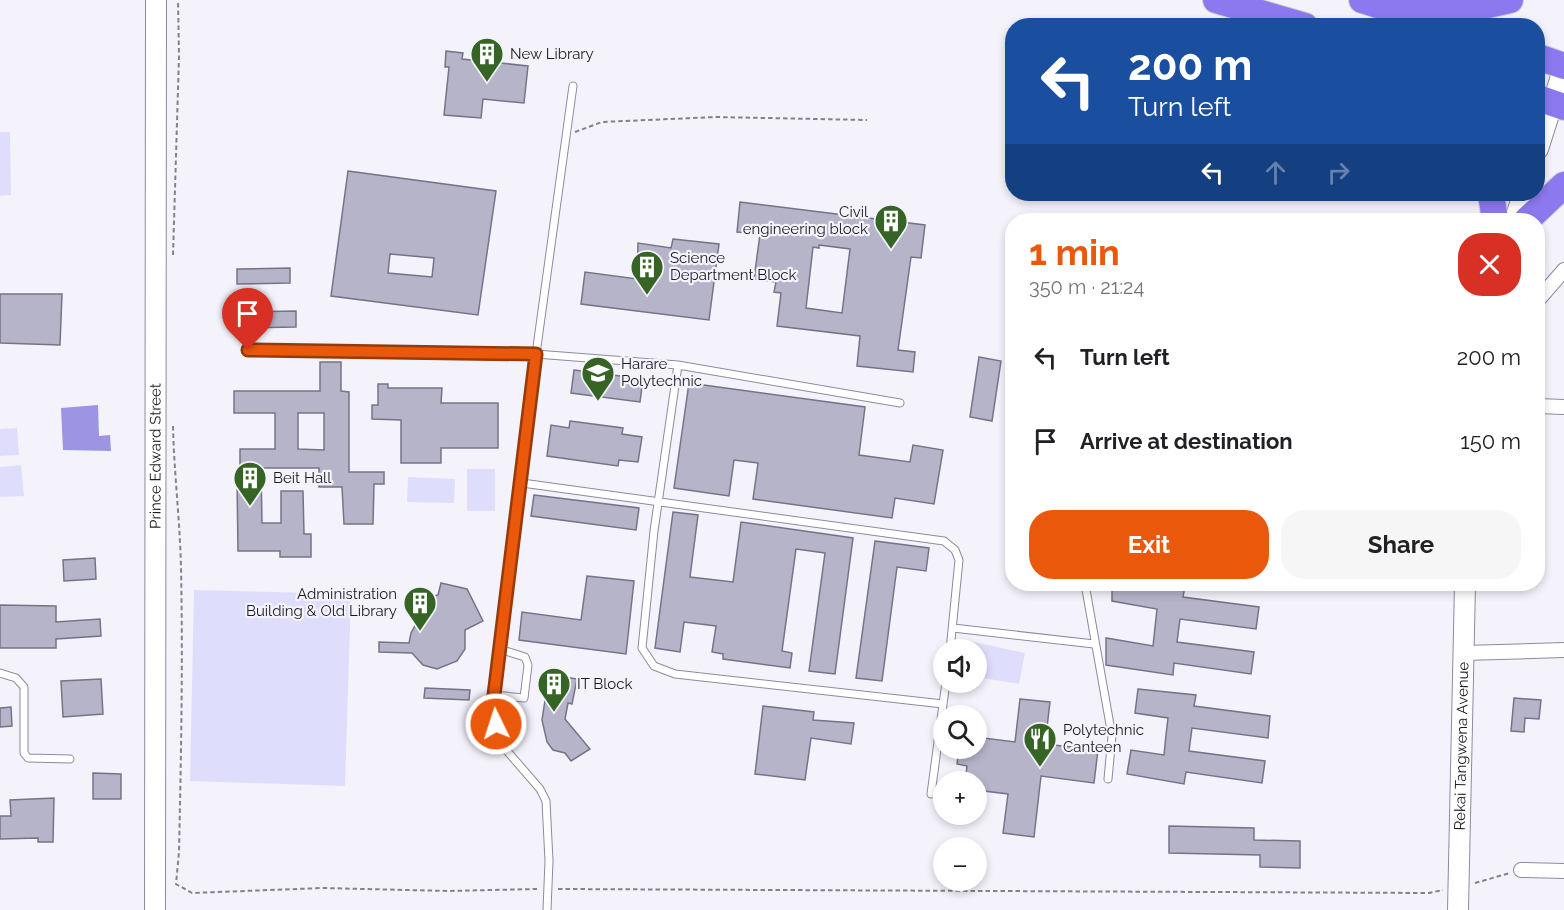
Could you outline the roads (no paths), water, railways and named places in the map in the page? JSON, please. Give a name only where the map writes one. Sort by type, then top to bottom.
[{"type":"highway","points":[[1216,0],[1278,18]]},
{"type":"highway","points":[[1362,0],[1418,18]]},
{"type":"highway","points":[[1398,11],[1470,9],[1510,0]]},
{"type":"highway","points":[[1545,60],[1564,67]]},
{"type":"highway","points":[[1534,213],[1564,185]]},
{"type":"main road","name":"Prince Edward Street","points":[[155,910],[156,0]]},
{"type":"main road","points":[[1545,124],[1564,67]]},
{"type":"main road","name":"Rekai Tangwena Avenue","points":[[1458,910],[1465,591]]},
{"type":"street","points":[[1545,292],[1564,270]]},
{"type":"street","points":[[1545,406],[1564,407]]},
{"type":"street","points":[[1464,653],[1564,650]]},
{"type":"street","points":[[1521,870],[1564,871]]},
{"type":"lane","points":[[547,910],[546,801],[540,789],[501,744],[491,705],[573,86]]},
{"type":"lane","points":[[248,350],[536,354],[678,365],[900,403]]},
{"type":"lane","points":[[678,365],[658,504],[642,648],[654,666],[675,674],[943,704]]},
{"type":"lane","points":[[522,483],[658,504],[944,541],[955,550],[959,560],[952,639]]},
{"type":"lane","points":[[1087,591],[1094,644],[1112,736],[1108,779]]},
{"type":"lane","points":[[953,628],[1094,644]]},
{"type":"lane","points":[[494,695],[524,698],[525,657],[499,649]]},
{"type":"lane","points":[[0,673],[16,678],[24,687],[24,753],[28,758],[70,759]]},
{"type":"lane","points":[[931,794],[944,693]]},
{"type":"place","name":"New Library","points":[[487,83]]},
{"type":"place","name":"Civil engineering block","points":[[891,250]]},
{"type":"place","name":"Science Department Block","points":[[647,296]]},
{"type":"place","name":"Harare Polytechnic","points":[[598,402]]},
{"type":"place","name":"Beit Hall","points":[[250,507]]},
{"type":"place","name":"Administration Building & Old Library","points":[[420,632]]},
{"type":"place","name":"IT Block","points":[[554,713]]},
{"type":"place","name":"Polytechnic Canteen","points":[[1040,768]]}]
